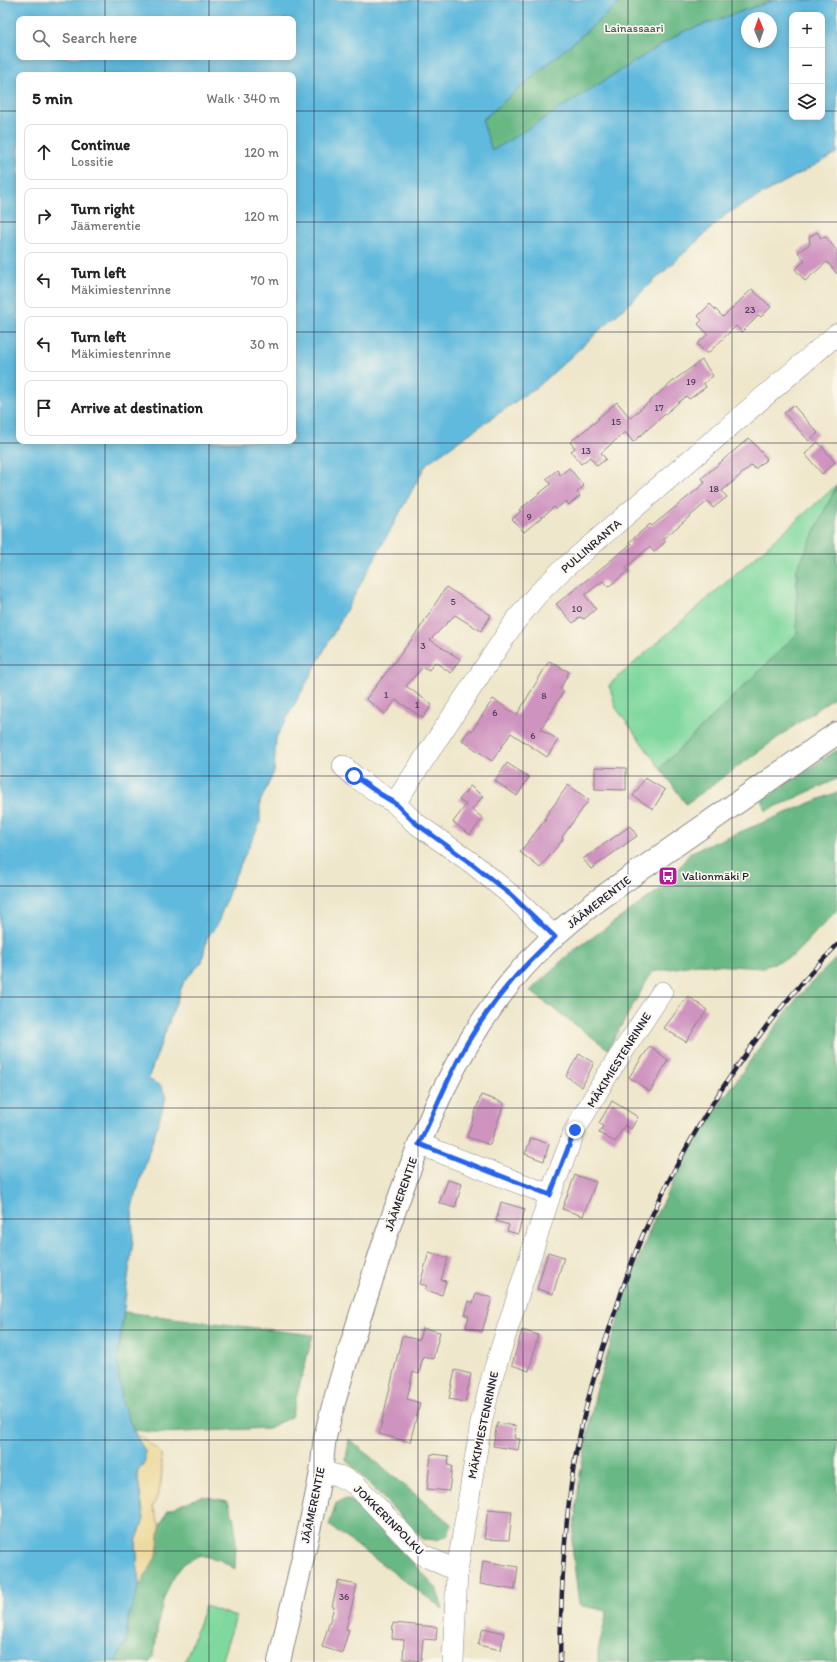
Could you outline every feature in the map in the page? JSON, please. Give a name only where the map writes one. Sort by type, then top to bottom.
[{"type":"main road","name":"JÄÄMERENTIE","points":[[279,1662],[321,1471],[325,1436],[337,1395],[376,1267],[405,1180],[419,1144],[466,1046],[487,1012],[510,982],[535,954],[581,914],[621,884],[837,732]]},
{"type":"street","name":"PULLINRANTA","points":[[395,803],[514,623],[536,596],[561,571],[837,334]]},
{"type":"street","points":[[343,766],[354,776],[395,803],[414,822],[472,864],[511,895],[555,937]]},
{"type":"street","name":"MÄKIMIESTENRINNE","points":[[453,1662],[456,1571],[479,1430],[490,1385],[550,1195],[575,1130],[606,1077],[662,992]]},
{"type":"street","points":[[419,1144],[550,1195]]},
{"type":"street","name":"JOKKERINPOLKU","points":[[321,1471],[339,1476],[355,1484],[423,1556],[456,1571]]},
{"type":"green space","name":"Lainassaari","points":[[623,0],[775,0],[682,32],[491,152],[482,120]]},
{"type":"green space","points":[[837,485],[797,569],[797,634],[660,768],[616,708],[609,685]]},
{"type":"green space","points":[[837,485],[837,695],[686,804],[660,768],[797,634],[797,569]]},
{"type":"green space","points":[[837,750],[837,779],[766,811],[762,800]]},
{"type":"green space","points":[[837,792],[837,910],[793,956],[762,968],[698,964],[652,972],[608,1049],[530,991],[569,954],[665,886],[691,852]]},
{"type":"green space","points":[[837,957],[837,1662],[598,1662],[598,1651],[607,1611],[579,1605],[572,1546],[580,1474],[596,1391],[630,1282],[655,1217],[686,1157],[716,1109],[798,997]]},
{"type":"green space","points":[[124,1312],[313,1335],[291,1417],[268,1428],[163,1433],[133,1430],[122,1402],[117,1361]]},
{"type":"green space","points":[[349,1439],[452,1525],[447,1536],[437,1540],[423,1539],[346,1460]]},
{"type":"green space","points":[[202,1496],[228,1501],[235,1527],[235,1569],[220,1560],[200,1555],[182,1566],[169,1587],[161,1609],[154,1656],[150,1662],[115,1662],[126,1642],[128,1618],[139,1586],[157,1555],[160,1526],[168,1510]]},
{"type":"green space","points":[[347,1499],[355,1503],[436,1587],[443,1609],[329,1525],[336,1503]]},
{"type":"green space","points":[[205,1606],[236,1617],[221,1662],[185,1662]]},
{"type":"sand","points":[[133,1430],[161,1453],[162,1461],[160,1487],[153,1507],[160,1526],[157,1555],[139,1586],[136,1542],[144,1519],[137,1473]]},
{"type":"water","points":[[0,0],[623,0],[482,120],[492,151],[682,32],[775,0],[837,0],[837,153],[728,213],[541,384],[427,463],[276,738],[274,772],[260,802],[260,823],[234,878],[217,925],[207,938],[202,962],[184,981],[148,1079],[161,1086],[166,1097],[132,1207],[133,1241],[117,1361],[122,1402],[133,1430],[145,1451],[145,1461],[137,1473],[144,1519],[136,1542],[139,1586],[128,1618],[126,1642],[115,1662],[0,1662]]},
{"type":"building","points":[[817,232],[821,238],[826,237],[837,251],[837,274],[827,262],[805,281],[795,269],[805,261],[798,252],[810,244],[809,237]]},
{"type":"building","points":[[752,289],[771,307],[761,317],[759,315],[742,332],[736,326],[707,354],[697,344],[708,334],[698,324],[702,320],[698,316],[710,304],[723,317]]},
{"type":"building","points":[[702,360],[713,376],[704,383],[706,387],[689,399],[686,396],[633,442],[625,432],[601,453],[606,459],[597,466],[590,457],[581,464],[571,451],[575,448],[570,442],[599,419],[598,418],[617,402],[630,418],[677,378]]},
{"type":"building","points":[[793,405],[818,433],[809,441],[784,413]]},
{"type":"building","points":[[749,438],[767,459],[755,469],[752,465],[722,491],[727,497],[713,508],[708,501],[663,539],[666,541],[654,552],[649,547],[626,568],[628,571],[608,587],[603,581],[585,595],[596,609],[584,619],[580,617],[573,623],[556,604],[631,544],[629,542],[650,524],[652,526],[705,483],[702,478]]},
{"type":"building","points":[[818,442],[835,462],[822,474],[805,454]]},
{"type":"building","points":[[569,468],[584,486],[577,492],[580,496],[569,505],[566,501],[556,509],[554,507],[524,532],[512,519],[521,511],[519,510],[551,484],[546,479],[557,470],[560,475]]},
{"type":"building","points":[[446,587],[491,615],[481,631],[455,615],[430,640],[460,659],[451,673],[435,662],[429,670],[423,667],[406,686],[432,705],[423,718],[396,700],[385,714],[366,699],[418,631]]},
{"type":"building","points":[[549,661],[569,672],[560,689],[564,691],[541,729],[558,740],[547,757],[511,733],[492,761],[462,740],[470,729],[472,731],[493,699],[517,715]]},
{"type":"building","points":[[507,763],[529,777],[517,796],[495,781]]},
{"type":"building","points":[[595,767],[626,768],[626,790],[595,789]]},
{"type":"building","points":[[645,778],[665,790],[653,809],[633,796]]},
{"type":"building","points":[[568,785],[589,800],[562,837],[563,839],[540,868],[520,852],[546,819],[544,819]]},
{"type":"building","points":[[470,786],[483,796],[472,810],[483,818],[470,835],[453,822],[466,805],[459,800]]},
{"type":"building","points":[[630,826],[637,836],[591,869],[583,859]]},
{"type":"building","points":[[688,996],[707,1010],[686,1042],[664,1028]]},
{"type":"building","points":[[650,1046],[668,1060],[650,1092],[629,1077]]},
{"type":"building","points":[[579,1054],[594,1063],[582,1087],[566,1076]]},
{"type":"building","points":[[481,1095],[504,1103],[490,1145],[467,1137]]},
{"type":"building","points":[[612,1101],[638,1117],[631,1129],[625,1125],[615,1142],[599,1133],[603,1126],[599,1123]]},
{"type":"building","points":[[531,1138],[549,1144],[544,1161],[525,1154]]},
{"type":"building","points":[[575,1175],[596,1182],[583,1216],[562,1209]]},
{"type":"building","points":[[448,1180],[462,1184],[455,1208],[439,1203]]},
{"type":"building","points":[[501,1202],[525,1209],[518,1234],[507,1231],[509,1225],[496,1221]]},
{"type":"building","points":[[429,1252],[448,1258],[441,1280],[446,1281],[442,1295],[425,1290],[427,1286],[420,1284]]},
{"type":"building","points":[[548,1252],[564,1257],[553,1294],[537,1289]]},
{"type":"building","points":[[476,1293],[492,1298],[482,1332],[466,1327],[469,1316],[465,1315],[469,1301],[473,1303]]},
{"type":"building","points":[[422,1328],[440,1332],[433,1359],[423,1356],[419,1374],[413,1372],[407,1399],[420,1403],[410,1442],[379,1434],[402,1336],[419,1340]]},
{"type":"building","points":[[522,1330],[538,1335],[529,1371],[512,1365]]},
{"type":"building","points":[[455,1370],[471,1374],[465,1402],[449,1399]]},
{"type":"building","points":[[497,1423],[516,1426],[514,1438],[520,1439],[518,1450],[493,1446]]},
{"type":"building","points":[[431,1454],[449,1456],[448,1465],[452,1466],[449,1491],[427,1489]]},
{"type":"building","points":[[488,1509],[512,1511],[509,1540],[484,1539]]},
{"type":"building","points":[[483,1561],[518,1567],[515,1590],[480,1584]]},
{"type":"building","points":[[338,1581],[357,1585],[346,1629],[349,1630],[342,1653],[322,1647],[334,1607],[332,1607]]},
{"type":"building","points":[[393,1623],[437,1627],[436,1640],[423,1639],[421,1661],[403,1659],[404,1640],[392,1639]]},
{"type":"building","points":[[483,1628],[504,1633],[501,1650],[478,1645]]},
{"type":"railway","points":[[560,1662],[564,1557],[576,1453],[583,1418],[597,1366],[633,1259],[665,1187],[685,1150],[730,1077],[780,1009],[837,945]]},
{"type":"place","name":"Valionmäki P","points":[[668,876]]},
{"type":"route","points":[[354,776],[395,803],[414,822],[472,864],[511,895],[555,937],[535,954],[510,982],[487,1012],[466,1046],[446,1084],[419,1144],[550,1195],[575,1130]]}]
